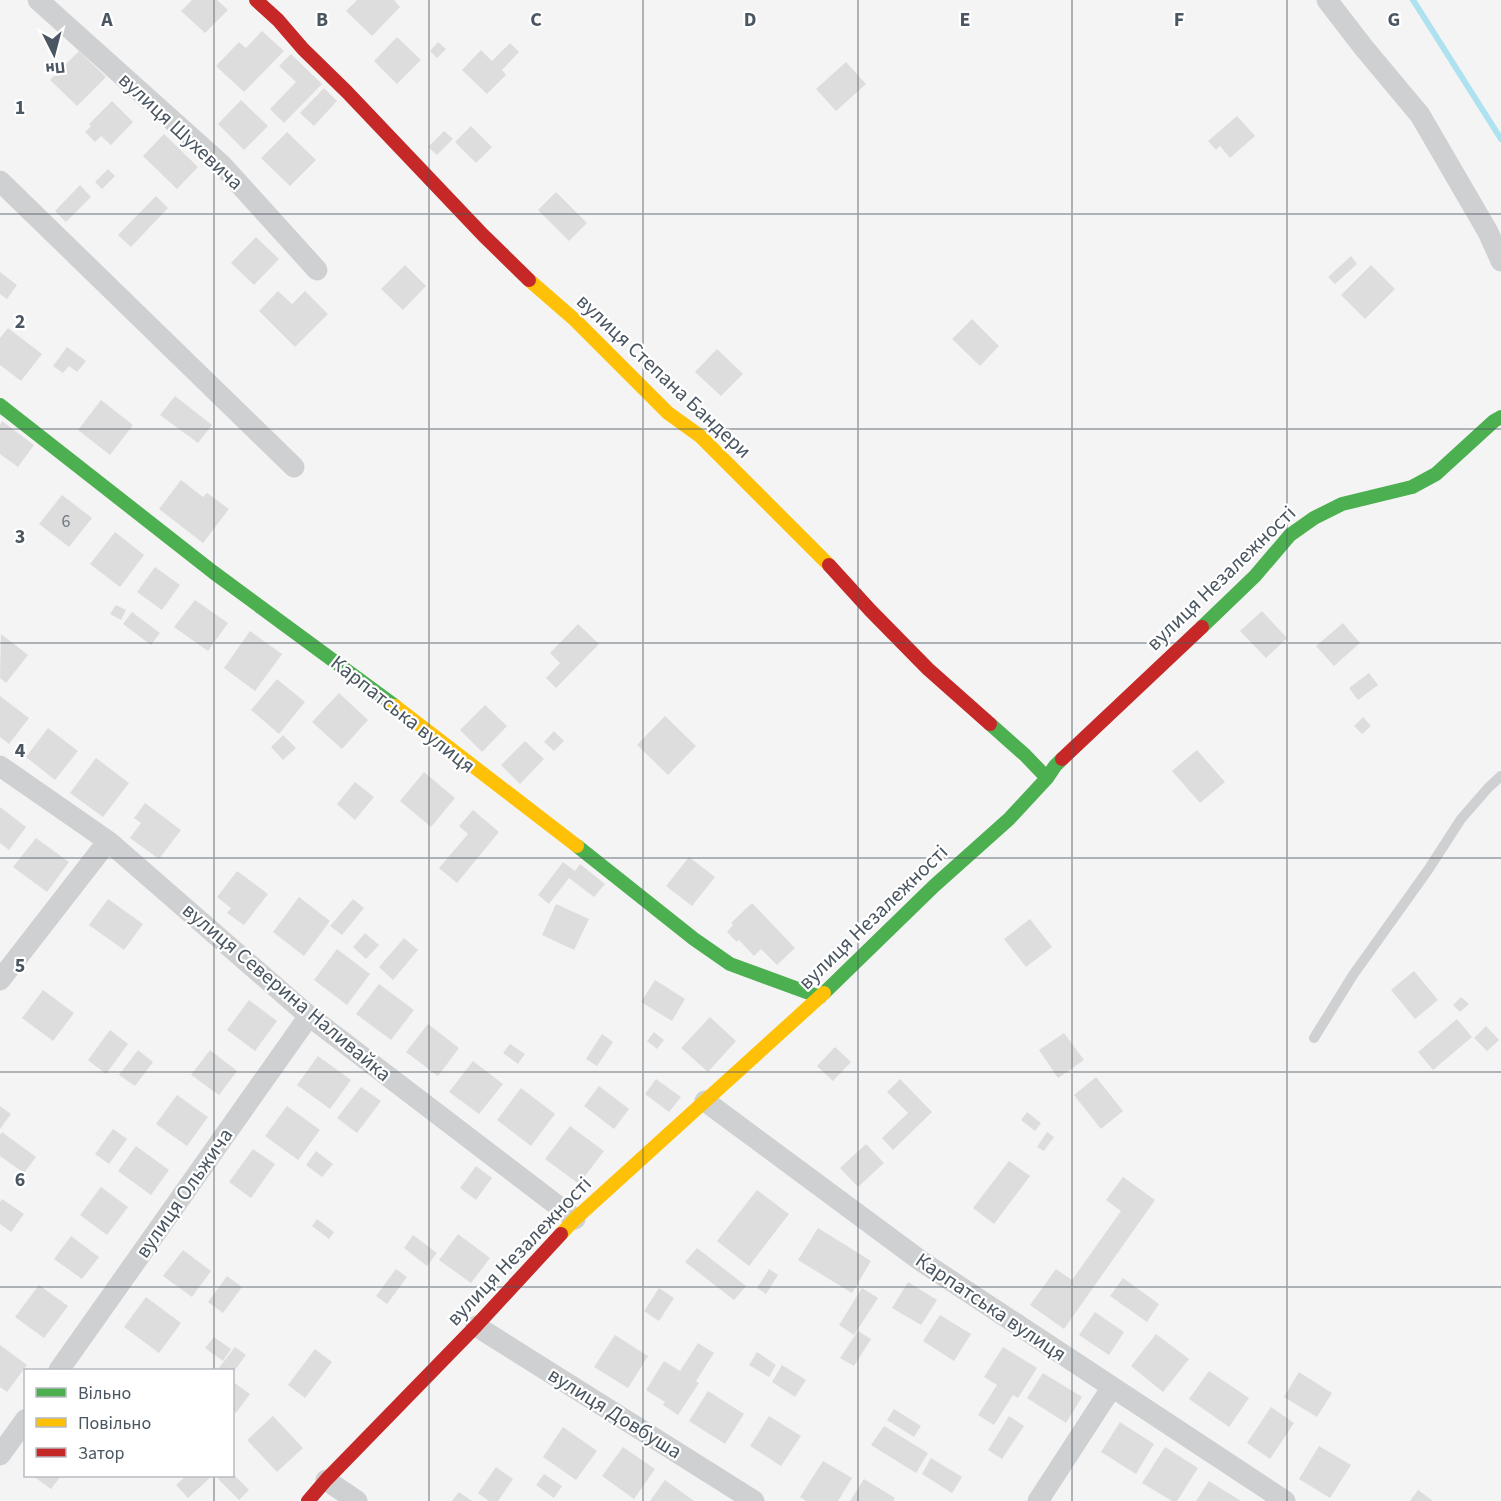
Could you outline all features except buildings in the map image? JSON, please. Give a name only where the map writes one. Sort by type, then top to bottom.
[{"type":"street","name":"вулиця Шухевича","points":[[38,0],[222,165],[317,270]]},
{"type":"street","name":"вулиця Степана Бандери","points":[[256,0],[278,20],[303,49],[492,243],[583,328],[668,413],[700,436],[838,574],[928,669],[1025,755],[1047,778]]},
{"type":"street","points":[[1327,0],[1420,115],[1488,232],[1501,261]]},
{"type":"street","points":[[0,181],[294,467]]},
{"type":"street","name":"Карпатська вулиця","points":[[0,405],[213,572],[368,685],[694,939],[730,964],[820,997]]},
{"type":"street","name":"вулиця Незалежності","points":[[308,1501],[476,1326],[574,1219],[820,997],[934,886],[1009,819],[1047,778],[1055,766],[1255,576],[1290,535],[1314,518],[1342,504],[1412,487],[1436,474],[1501,417]]},
{"type":"street","name":"вулиця Северина Наливайка","points":[[0,766],[108,841],[309,1016],[574,1219]]},
{"type":"street","points":[[0,980],[108,841]]},
{"type":"street","name":"вулиця Ольжича","points":[[60,1369],[309,1016]]},
{"type":"street","name":"Карпатська вулиця","points":[[705,1101],[921,1261],[1286,1501]]},
{"type":"street","name":"вулиця Довбуша","points":[[476,1326],[754,1501]]},
{"type":"street","points":[[1038,1501],[1112,1387]]},
{"type":"street","points":[[0,1455],[24,1422]]},
{"type":"street","points":[[326,1480],[357,1501]]},
{"type":"lane","points":[[1314,1038],[1353,975],[1428,870],[1461,819],[1501,776]]},
{"type":"waterway","points":[[1413,0],[1501,139]]},
{"type":"traffic: fast","points":[[0,405],[213,572],[395,706]]},
{"type":"traffic: fast","points":[[1202,627],[1255,576],[1290,535],[1314,518],[1342,504],[1412,487],[1436,474],[1501,417]]},
{"type":"traffic: fast","points":[[990,724],[1047,778]]},
{"type":"traffic: fast","points":[[824,993],[934,886],[1009,819],[1062,759]]},
{"type":"traffic: fast","points":[[577,846],[694,939],[730,964],[820,997]]},
{"type":"traffic: slow","points":[[529,280],[575,320],[668,413],[700,436],[829,565]]},
{"type":"traffic: slow","points":[[395,706],[577,846]]},
{"type":"traffic: slow","points":[[561,1234],[824,993]]},
{"type":"traffic: jam","points":[[256,0],[529,280]]},
{"type":"traffic: jam","points":[[829,565],[928,669],[990,724]]},
{"type":"traffic: jam","points":[[1062,759],[1202,627]]},
{"type":"traffic: jam","points":[[308,1501],[561,1234]]}]
